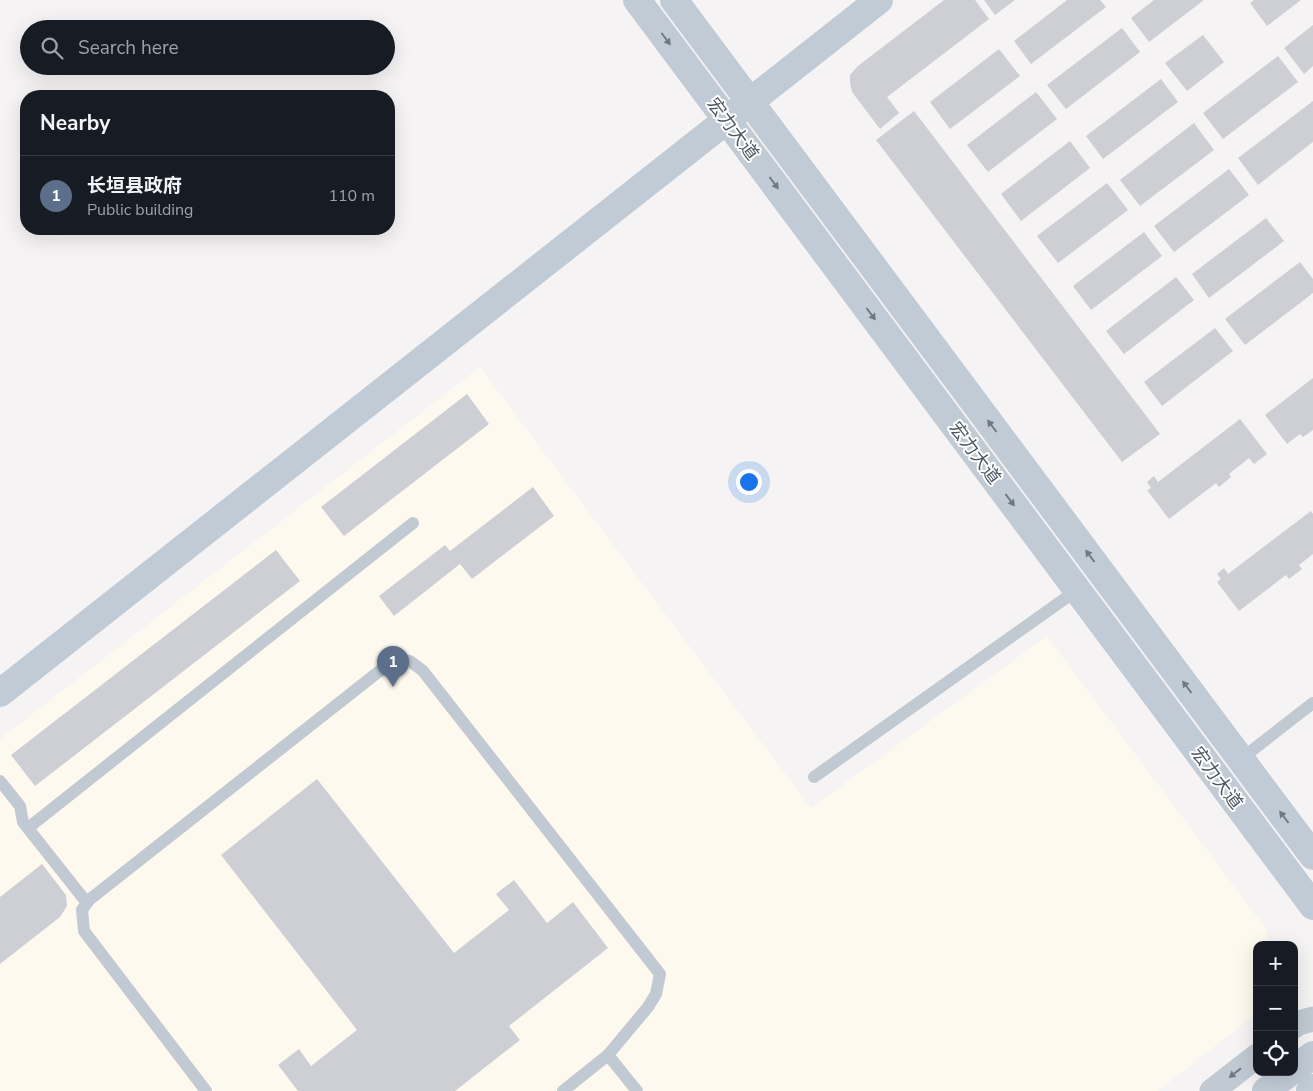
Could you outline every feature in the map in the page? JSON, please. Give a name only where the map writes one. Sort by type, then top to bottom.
[{"type":"main road","name":"宏力大道","points":[[637,0],[1313,906]]},
{"type":"main road","name":"宏力大道","points":[[674,0],[1313,856]]},
{"type":"main road","points":[[0,693],[879,0]]},
{"type":"main road","points":[[1298,1066],[1313,1055]]},
{"type":"main road","points":[[1266,1091],[1285,1076]]},
{"type":"main road","points":[[1310,1091],[1313,1088]]},
{"type":"street","points":[[1298,1024],[1313,1019]]},
{"type":"street","points":[[1212,1091],[1253,1059]]},
{"type":"lane","points":[[28,828],[413,523]]},
{"type":"lane","points":[[814,777],[1077,590]]},
{"type":"lane","points":[[206,1091],[84,931],[82,910],[87,903],[396,658],[410,661],[423,670],[660,974],[656,994],[648,1007],[608,1055],[563,1091]]},
{"type":"lane","points":[[1241,758],[1313,703]]},
{"type":"lane","points":[[0,781],[20,806],[23,822],[87,903]]},
{"type":"lane","points":[[608,1055],[637,1091]]},
{"type":"shaded area","points":[[480,367],[811,808],[1047,636],[1266,929],[1268,941],[1253,941],[1253,1016],[1158,1091],[0,1091],[0,739]]},
{"type":"building","points":[[944,0],[975,0],[989,19],[887,97],[899,113],[880,129],[852,92],[850,75],[858,66]]},
{"type":"building","points":[[984,0],[1015,0],[995,15]]},
{"type":"building","points":[[1067,0],[1100,0],[1106,7],[1031,64],[1014,41]]},
{"type":"building","points":[[1154,0],[1204,0],[1149,42],[1131,18]]},
{"type":"building","points":[[1254,0],[1301,0],[1267,26],[1250,3]]},
{"type":"building","points":[[1313,25],[1313,66],[1304,74],[1284,48]]},
{"type":"building","points":[[1122,28],[1140,52],[1066,109],[1047,85]]},
{"type":"building","points":[[1203,35],[1224,62],[1187,91],[1165,63]]},
{"type":"building","points":[[999,49],[1020,76],[950,129],[930,102]]},
{"type":"building","points":[[1278,56],[1298,82],[1223,139],[1203,113]]},
{"type":"building","points":[[1161,79],[1178,102],[1103,159],[1086,136]]},
{"type":"building","points":[[1036,92],[1057,119],[988,172],[967,145]]},
{"type":"building","points":[[1313,101],[1313,142],[1258,185],[1238,158]]},
{"type":"building","points":[[914,111],[1160,434],[1122,462],[876,140]]},
{"type":"building","points":[[1194,123],[1214,150],[1140,206],[1120,180]]},
{"type":"building","points":[[1070,141],[1090,168],[1021,221],[1001,194]]},
{"type":"building","points":[[1229,169],[1249,195],[1174,252],[1154,226]]},
{"type":"building","points":[[1107,183],[1128,210],[1058,263],[1037,236]]},
{"type":"building","points":[[1266,218],[1284,241],[1209,298],[1192,274]]},
{"type":"building","points":[[1144,232],[1162,256],[1091,310],[1073,286]]},
{"type":"building","points":[[1300,262],[1313,279],[1313,293],[1245,345],[1225,319]]},
{"type":"building","points":[[1176,277],[1194,300],[1124,354],[1106,331]]},
{"type":"building","points":[[1215,328],[1233,351],[1162,406],[1144,382]]},
{"type":"building","points":[[1313,378],[1313,430],[1303,437],[1300,434],[1287,444],[1265,415]]},
{"type":"building","points":[[467,394],[489,424],[344,536],[321,507]]},
{"type":"building","points":[[1240,419],[1267,454],[1254,464],[1249,458],[1229,474],[1231,477],[1219,487],[1216,483],[1169,519],[1147,490],[1151,488],[1147,482],[1154,476],[1158,482]]},
{"type":"building","points":[[533,487],[554,516],[472,579],[460,564],[394,616],[379,596],[445,545],[450,551]]},
{"type":"building","points":[[1311,511],[1313,514],[1313,554],[1299,565],[1302,569],[1289,579],[1286,575],[1239,611],[1217,582],[1221,579],[1217,574],[1224,568],[1228,574]]},
{"type":"building","points":[[276,550],[300,581],[35,786],[11,755]]},
{"type":"building","points":[[317,779],[454,953],[509,910],[496,894],[514,880],[547,923],[573,902],[608,948],[509,1026],[520,1040],[455,1091],[298,1091],[278,1065],[299,1049],[311,1066],[357,1030],[221,855]]},
{"type":"building","points":[[42,864],[66,895],[67,906],[60,917],[0,964],[0,897]]},
{"type":"place","name":"长垣县政府","points":[[393,687]]}]
